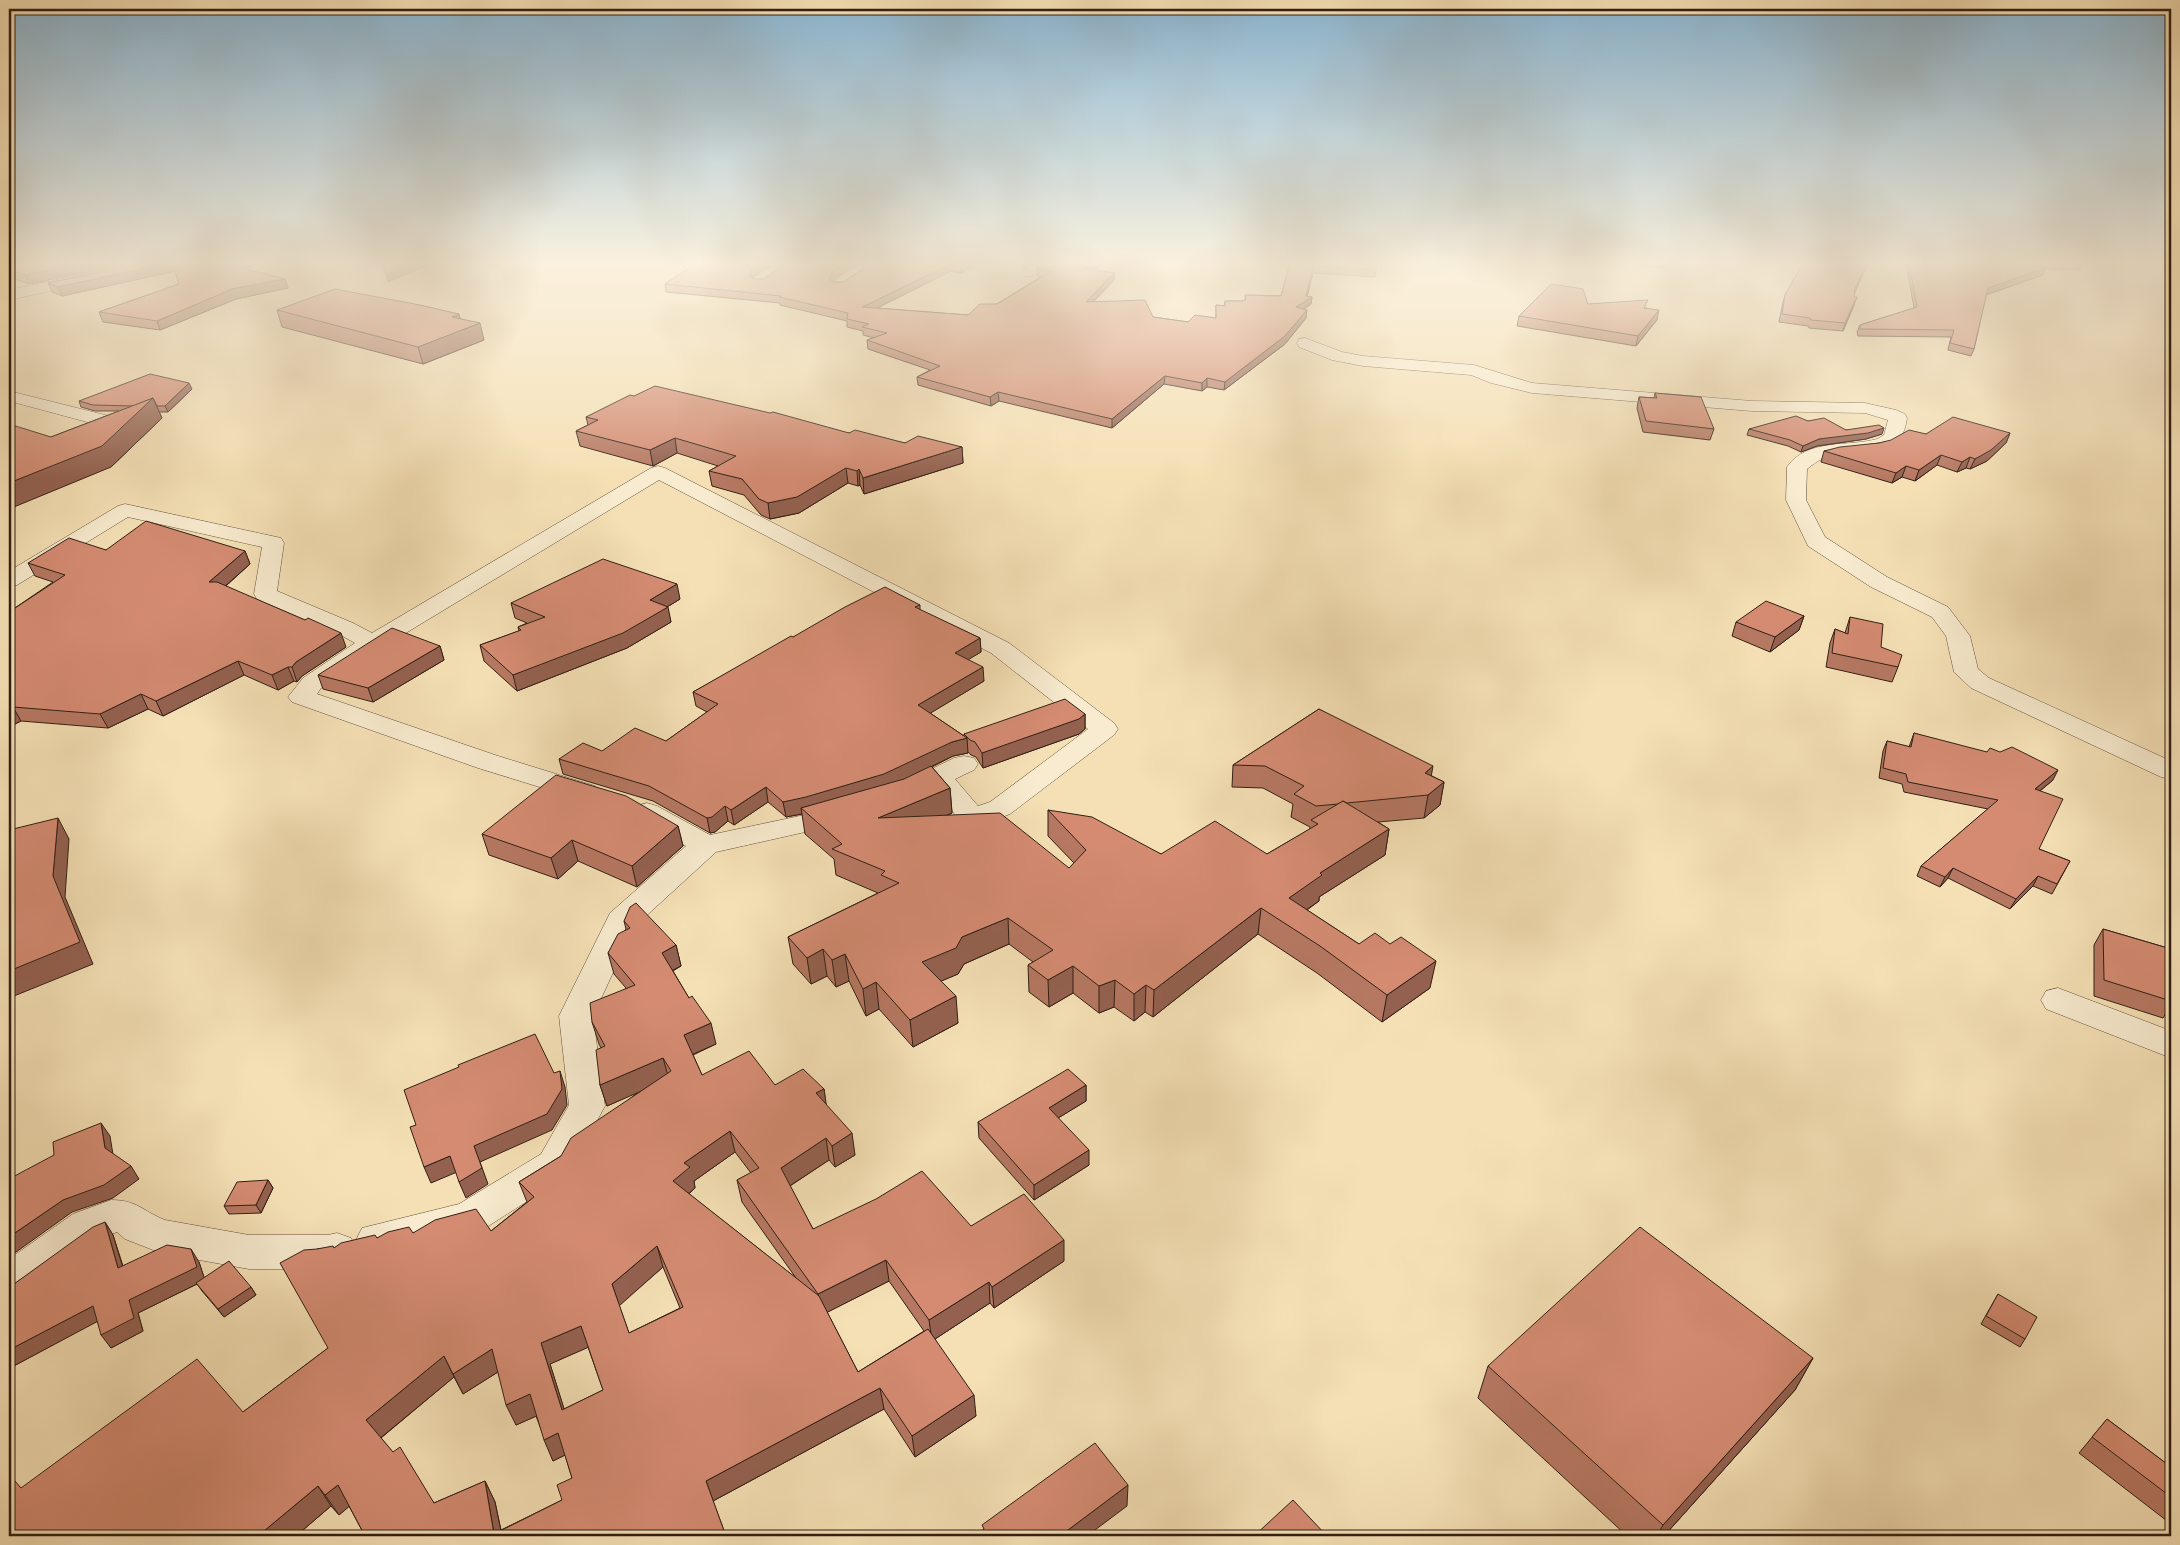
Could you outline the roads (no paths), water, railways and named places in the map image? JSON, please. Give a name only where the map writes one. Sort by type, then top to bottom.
[{"type":"street","points":[[1305,343],[1346,358],[1474,370],[1497,379],[1532,388],[1752,406],[1865,408],[1890,414],[1898,418],[1896,430],[1889,440],[1866,448],[1851,448],[1818,453],[1797,467],[1796,500],[1816,541],[1879,582],[1940,612],[1958,636],[1966,672],[1980,683],[2171,771]]},
{"type":"street","points":[[9,396],[102,420]]},
{"type":"street","points":[[706,845],[642,809],[488,762],[301,697],[312,683],[372,643],[658,472],[1000,648],[1105,729],[1000,808],[973,818],[939,777]]},
{"type":"street","points":[[9,580],[125,510],[273,543],[265,594],[345,628],[372,643]]},
{"type":"street","points":[[887,800],[964,764]]},
{"type":"street","points":[[9,1282],[87,1226],[111,1216],[125,1216],[139,1226],[161,1236],[249,1252],[328,1252],[468,1218],[554,1165],[587,1106],[576,1016],[621,921],[706,845],[813,822],[859,808]]},
{"type":"street","points":[[2058,1000],[2171,1045]]}]
